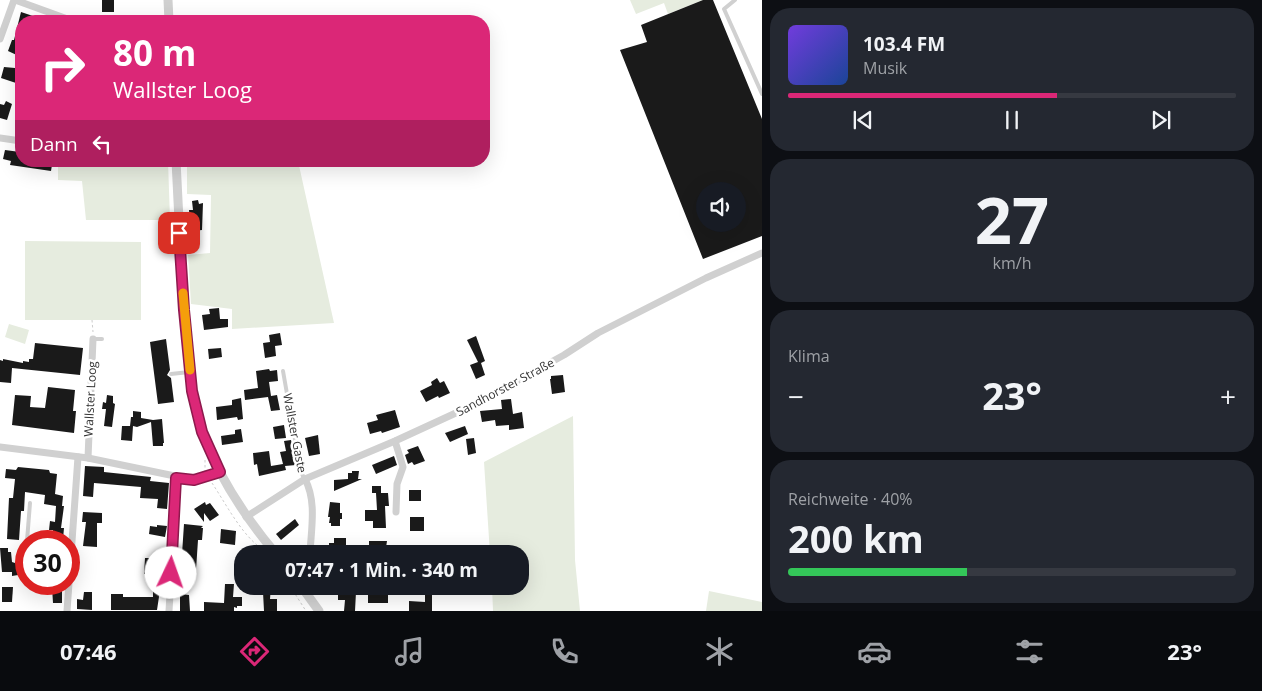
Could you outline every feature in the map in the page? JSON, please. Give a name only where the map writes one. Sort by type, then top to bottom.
[{"type":"street","points":[[0,38],[15,0],[47,15]]},
{"type":"street","points":[[168,0],[169,15]]},
{"type":"street","points":[[0,138],[15,140]]},
{"type":"street","points":[[176,167],[181,269],[190,372],[195,404],[202,432],[220,472],[246,517],[269,545]]},
{"type":"street","name":"Sandhorster Straße","points":[[246,517],[305,480],[470,406],[564,355],[598,333],[706,278],[762,253]]},
{"type":"street","name":"Wallster Loog","points":[[88,458],[93,339]]},
{"type":"street","points":[[395,441],[403,467],[396,484],[396,512]]},
{"type":"street","points":[[0,447],[88,458],[176,478],[194,480],[220,472]]},
{"type":"street","points":[[72,530],[78,457]]},
{"type":"street","points":[[169,611],[176,478]]},
{"type":"street","name":"Wallster Gaste","points":[[305,480],[312,499],[310,545]]},
{"type":"street","points":[[67,611],[68,595]]},
{"type":"street","points":[[307,595],[317,610]]},
{"type":"lane","points":[[735,0],[724,8],[762,94]]},
{"type":"lane","points":[[93,339],[102,339]]},
{"type":"lane","name":"Wallster Gaste","points":[[283,371],[300,468],[305,480]]},
{"type":"lane","points":[[171,374],[190,372]]},
{"type":"lane","points":[[28,530],[30,503]]},
{"type":"path","points":[[92,320],[93,339]]},
{"type":"path","points":[[208,477],[256,545]]},
{"type":"path","points":[[296,595],[306,611]]},
{"type":"shaded area","points":[[630,0],[703,0],[668,14],[664,3],[636,14]]},
{"type":"shaded area","points":[[58,167],[168,167],[170,220],[86,220],[82,181],[58,180]]},
{"type":"shaded area","points":[[187,167],[299,167],[334,323],[232,329],[232,309],[191,304],[188,255],[210,253],[211,195],[187,194]]},
{"type":"shaded area","points":[[25,241],[141,242],[141,320],[25,320]]},
{"type":"shaded area","points":[[9,324],[29,330],[25,344],[5,337]]},
{"type":"shaded area","points":[[573,416],[575,560],[580,611],[493,611],[492,595],[529,595],[529,545],[489,545],[484,462]]},
{"type":"shaded area","points":[[709,591],[762,602],[762,611],[706,611]]},
{"type":"building","points":[[102,0],[114,0],[114,12],[102,12]]},
{"type":"building","points":[[703,0],[713,0],[762,119],[762,236],[703,259],[620,50],[647,42],[641,25]]},
{"type":"building","points":[[15,36],[15,54],[8,51],[12,40],[14,40]]},
{"type":"building","points":[[4,67],[15,68],[15,83],[1,78]]},
{"type":"building","points":[[6,101],[12,104],[7,120],[0,118],[0,104],[4,105]]},
{"type":"building","points":[[5,150],[15,151],[15,166],[10,165],[11,161],[3,159]]},
{"type":"building","points":[[24,167],[52,167],[51,171]]},
{"type":"building","points":[[198,200],[199,204],[203,203],[202,230],[193,231],[193,222],[190,222],[189,210],[193,210],[192,201]]},
{"type":"building","points":[[219,308],[220,319],[228,319],[228,327],[204,330],[202,315],[210,314],[209,309]]},
{"type":"building","points":[[280,333],[282,345],[275,346],[276,356],[265,358],[263,343],[270,342],[269,335]]},
{"type":"building","points":[[476,336],[485,361],[481,363],[485,375],[476,379],[470,365],[478,362],[467,340]]},
{"type":"building","points":[[166,339],[170,370],[167,375],[171,378],[174,402],[158,404],[150,342]]},
{"type":"building","points":[[35,343],[83,348],[80,375],[12,368],[11,383],[0,382],[0,360],[29,362],[29,359],[33,359]]},
{"type":"building","points":[[221,348],[222,357],[209,359],[208,349]]},
{"type":"building","points":[[269,369],[270,371],[277,370],[278,381],[269,382],[271,396],[277,395],[280,410],[271,411],[268,397],[245,400],[244,390],[258,388],[256,371]]},
{"type":"building","points":[[563,375],[565,392],[552,394],[551,376]]},
{"type":"building","points":[[437,378],[440,383],[444,381],[450,393],[426,402],[420,391],[432,385],[431,382]]},
{"type":"building","points":[[48,387],[75,390],[73,411],[76,411],[74,433],[12,425],[15,395],[31,396],[30,407],[45,408]]},
{"type":"building","points":[[107,395],[113,396],[113,403],[115,404],[112,427],[104,426],[106,409],[102,409],[103,402],[106,403]]},
{"type":"building","points":[[241,398],[243,419],[238,420],[237,417],[217,420],[216,407],[232,405],[232,400]]},
{"type":"building","points":[[511,399],[513,414],[522,412],[524,428],[509,430],[509,425],[496,426],[495,420],[482,422],[480,411],[502,409],[501,400]]},
{"type":"building","points":[[395,410],[400,427],[382,433],[381,431],[370,434],[367,423],[378,420],[376,415]]},
{"type":"building","points":[[133,411],[141,412],[141,418],[162,419],[163,446],[153,446],[151,422],[137,427],[133,426],[132,441],[121,440],[122,426],[130,426]]},
{"type":"building","points":[[284,425],[286,438],[275,439],[273,427]]},
{"type":"building","points":[[465,426],[468,434],[450,442],[445,433]]},
{"type":"building","points":[[241,429],[243,442],[222,445],[221,436],[235,434],[235,430]]},
{"type":"building","points":[[318,435],[320,454],[309,456],[305,438]]},
{"type":"building","points":[[474,438],[476,453],[468,455],[466,439]]},
{"type":"building","points":[[291,440],[296,465],[285,466],[286,470],[259,476],[257,464],[254,465],[253,453],[269,451],[271,466],[283,464],[280,452],[286,451],[284,441]]},
{"type":"building","points":[[418,446],[425,461],[414,465],[412,462],[408,464],[405,455],[409,453],[407,450]]},
{"type":"building","points":[[394,456],[397,465],[376,474],[372,465]]},
{"type":"building","points":[[85,466],[104,467],[104,472],[151,477],[150,481],[169,483],[167,509],[157,508],[158,499],[140,498],[141,487],[94,483],[93,497],[83,496]]},
{"type":"building","points":[[18,467],[49,470],[50,473],[57,474],[55,494],[63,496],[62,506],[64,506],[61,528],[64,528],[64,530],[49,530],[50,521],[55,522],[56,506],[44,504],[45,495],[25,492],[24,511],[21,511],[20,530],[15,530],[15,540],[7,539],[9,498],[13,498],[15,479],[5,478],[6,469],[16,470]]},
{"type":"building","points":[[352,471],[359,471],[358,479],[362,479],[334,491],[334,480],[348,479],[348,473],[352,473]]},
{"type":"building","points":[[372,486],[381,486],[381,493],[388,493],[389,506],[385,506],[386,528],[373,528],[373,521],[365,521],[365,510],[377,510],[376,493],[372,493]]},
{"type":"building","points":[[409,490],[421,490],[421,501],[409,501]]},
{"type":"building","points":[[205,502],[206,505],[210,503],[219,515],[210,521],[204,513],[204,522],[194,509]]},
{"type":"building","points":[[330,502],[340,503],[342,519],[340,519],[340,526],[331,526],[331,523],[329,523]]},
{"type":"building","points":[[83,512],[102,513],[102,523],[97,523],[97,547],[83,546],[86,522],[82,522]]},
{"type":"building","points":[[410,517],[424,517],[424,531],[410,531]]},
{"type":"building","points":[[295,519],[299,525],[281,540],[276,534]]},
{"type":"building","points":[[184,524],[203,526],[201,528],[203,528],[202,540],[198,540],[196,570],[181,569]]},
{"type":"building","points":[[157,525],[167,526],[165,537],[149,534],[150,526],[157,527]]},
{"type":"building","points":[[221,529],[236,531],[235,545],[220,543]]},
{"type":"building","points":[[334,538],[346,538],[346,545],[329,545],[329,543],[334,543]]},
{"type":"building","points":[[369,541],[387,541],[386,545],[369,545]]},
{"type":"building","points":[[0,548],[8,548],[8,552],[11,552],[12,562],[15,563],[15,576],[12,576],[12,572],[2,572]]},
{"type":"building","points":[[145,558],[160,558],[160,580],[164,580],[165,590],[160,590],[157,610],[111,610],[111,594],[123,594],[123,597],[153,597],[153,574],[144,574]]},
{"type":"building","points":[[225,584],[234,584],[233,597],[242,597],[242,606],[234,607],[234,611],[204,611],[204,602],[224,603]]},
{"type":"building","points":[[2,587],[13,587],[12,602],[2,602]]},
{"type":"building","points":[[84,592],[92,592],[92,610],[77,609],[77,599],[83,600]]},
{"type":"building","points":[[180,594],[189,595],[190,611],[180,611]]},
{"type":"building","points":[[53,595],[62,595],[62,603],[53,603]]},
{"type":"building","points":[[263,595],[270,595],[270,599],[277,599],[277,611],[264,611]]},
{"type":"building","points":[[338,595],[356,595],[355,611],[344,611],[345,600],[338,600]]},
{"type":"building","points":[[368,595],[388,595],[388,603],[368,603]]},
{"type":"building","points":[[425,595],[432,595],[432,611],[409,611],[409,601],[425,602]]},
{"type":"slow traffic","points":[[183,293],[190,370]]},
{"type":"route","points":[[171,573],[176,478],[194,480],[220,472],[202,432],[192,391],[179,233]]}]
